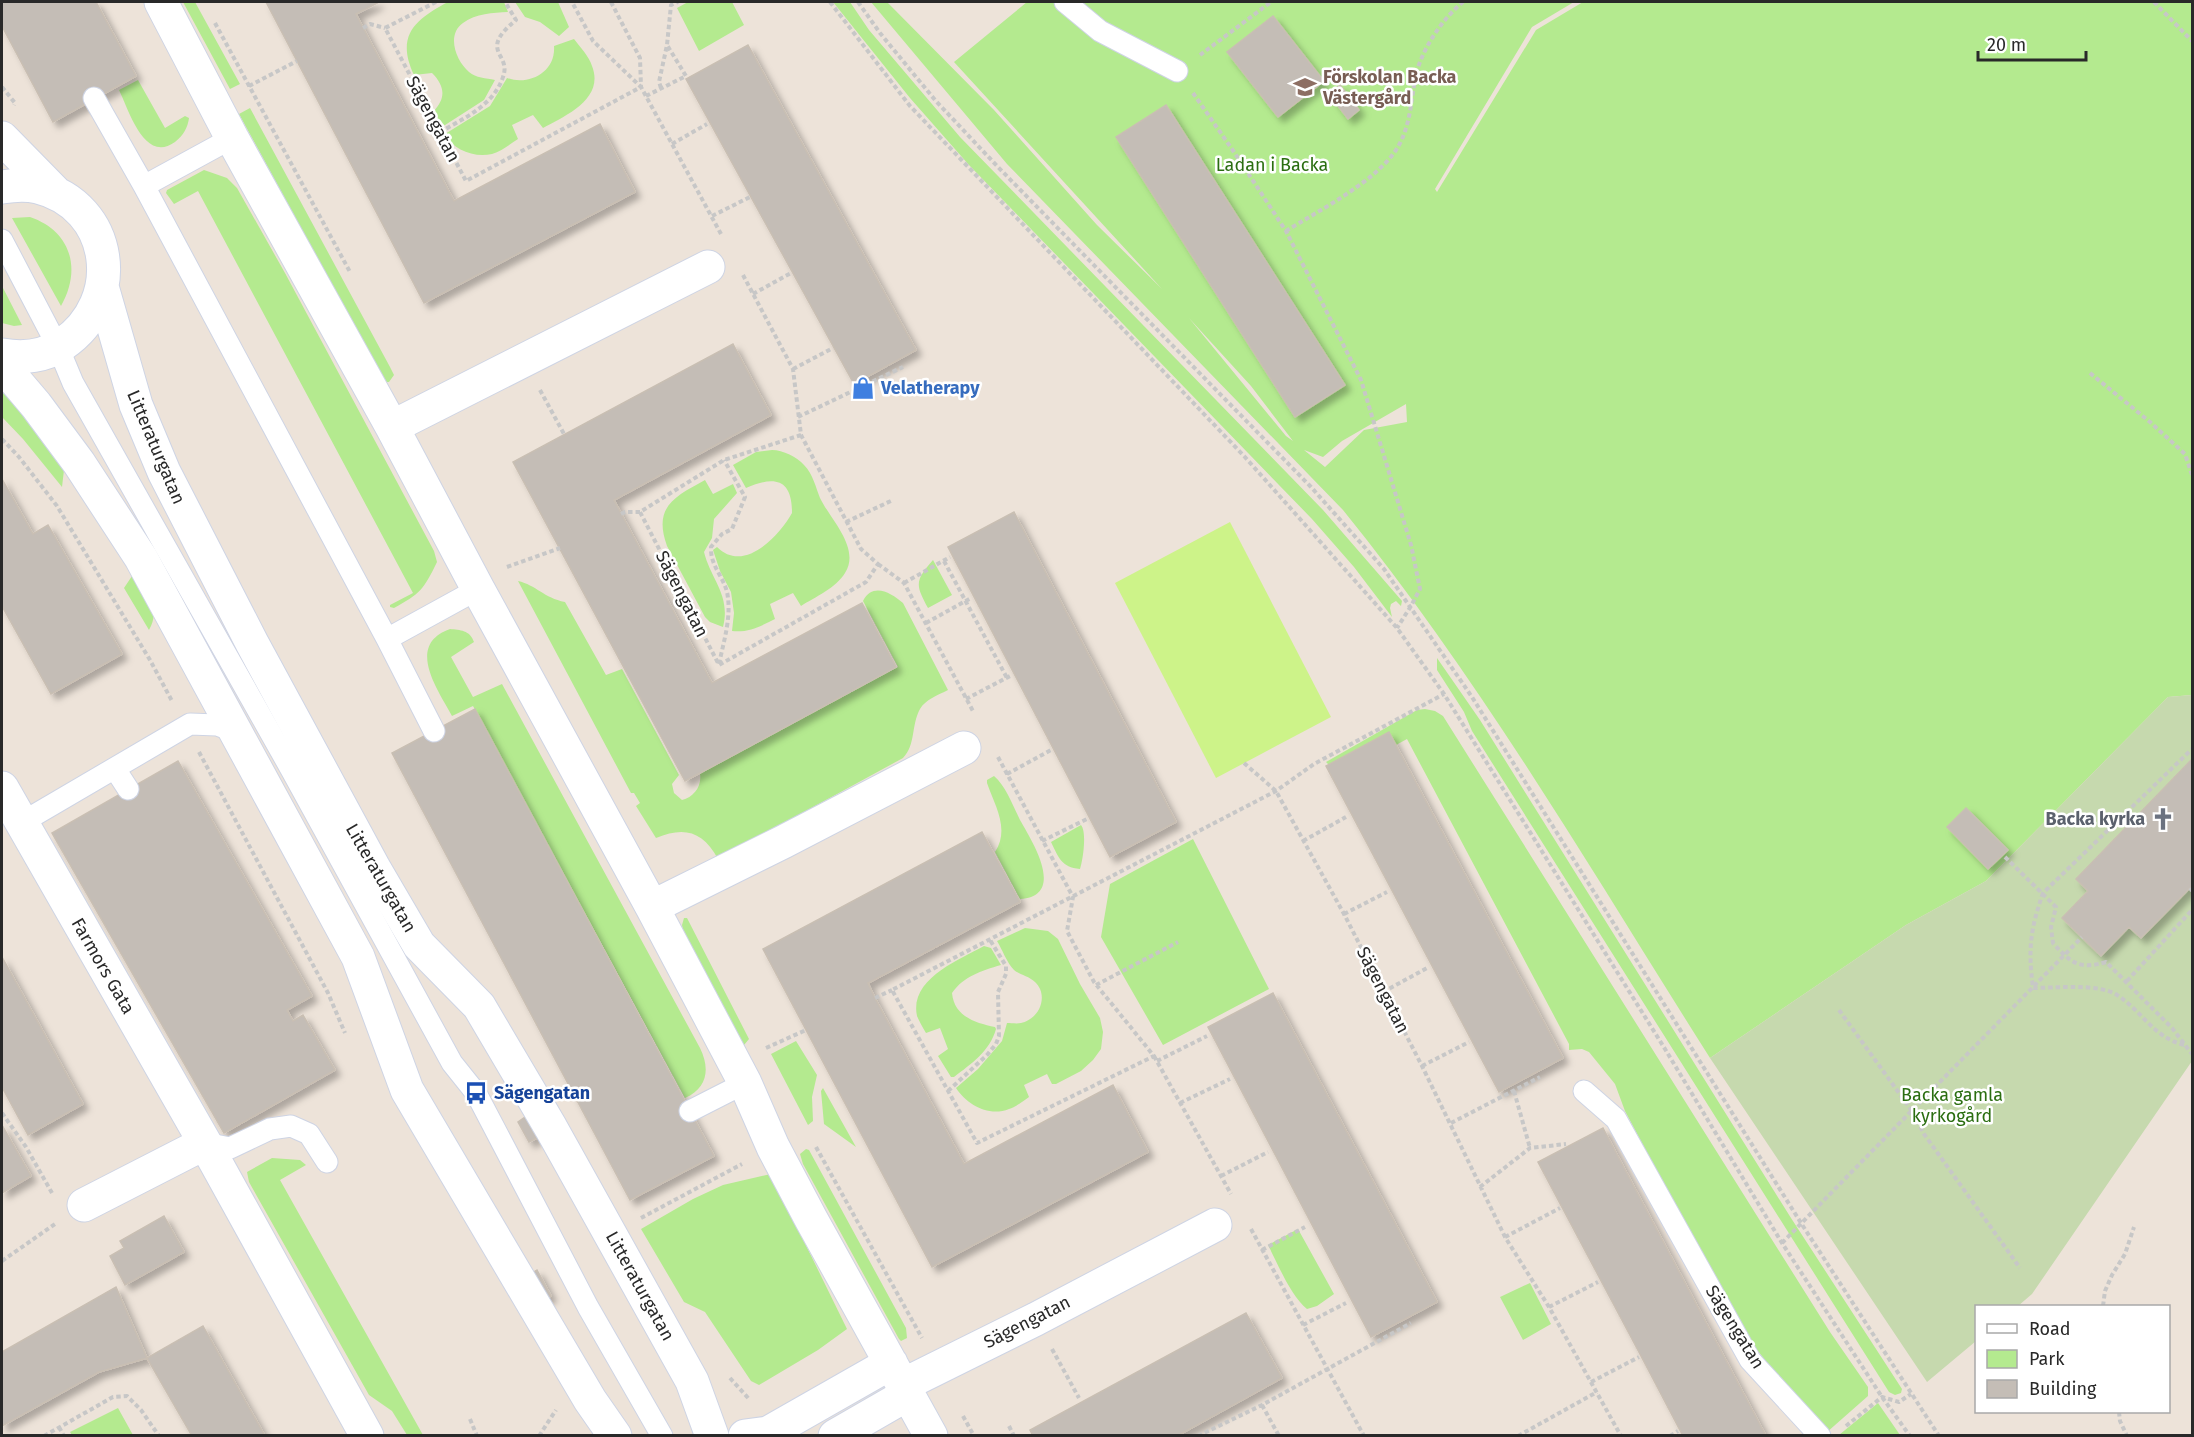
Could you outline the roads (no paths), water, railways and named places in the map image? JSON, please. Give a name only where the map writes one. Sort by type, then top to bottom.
[{"type":"street","points":[[161,2],[232,138],[392,427],[478,590],[652,907],[745,1083],[774,1147],[811,1219],[931,1436]]},
{"type":"street","name":"Litteraturgatan","points":[[2,138],[56,193],[73,204],[86,217],[97,234],[104,261],[103,290],[136,405],[164,472],[196,538],[374,868],[419,945],[479,1006],[551,1128],[661,1324],[699,1399],[712,1436]]},
{"type":"street","name":"Litteraturgatan","points":[[2,186],[17,184],[56,193]]},
{"type":"street","points":[[392,427],[708,267]]},
{"type":"street","name":"Litteraturgatan","points":[[2,355],[23,357],[41,354],[74,337],[87,323],[103,290]]},
{"type":"street","points":[[2,365],[65,444],[141,558],[358,957],[406,1090],[590,1400],[615,1436]]},
{"type":"street","points":[[652,907],[783,842],[964,747]]},
{"type":"street","name":"Farmors Gata","points":[[2,788],[367,1436]]},
{"type":"street","points":[[69,1200],[204,1143]]},
{"type":"street","name":"Sägengatan","points":[[745,1436],[768,1433],[901,1381],[1036,1319],[1215,1225]]},
{"type":"street","name":"Sägengatan","points":[[835,1436],[901,1381]]},
{"type":"street","points":[[699,1399],[717,1421],[741,1436]]},
{"type":"lane","points":[[1065,2],[1100,31],[1177,71]]},
{"type":"lane","points":[[94,98],[144,186],[434,731]]},
{"type":"lane","points":[[144,186],[232,138]]},
{"type":"lane","points":[[2,240],[58,347],[73,383],[453,1063],[476,1094],[588,1306],[662,1436]]},
{"type":"lane","points":[[387,639],[478,590]]},
{"type":"lane","points":[[21,823],[190,724],[217,725],[236,732]]},
{"type":"lane","points":[[115,769],[128,789]]},
{"type":"lane","points":[[690,1111],[745,1083]]},
{"type":"lane","name":"Sägengatan","points":[[1584,1091],[1616,1119],[1750,1360],[1820,1436]]},
{"type":"lane","points":[[204,1143],[230,1148],[270,1129],[291,1126],[309,1134],[327,1162]]},
{"type":"place","name":"Förskolan Backa Västergård","points":[[1305,87]]},
{"type":"place","name":"Velatherapy","points":[[863,388]]},
{"type":"place","name":"Backa kyrka","points":[[2163,819]]},
{"type":"place","name":"Sägengatan","points":[[476,1093]]},
{"type":"park label","name":"Ladan i Backa","points":[[1272,165]]},
{"type":"park label","name":"Backa gamla kyrkogård","points":[[1952,1105]]}]
